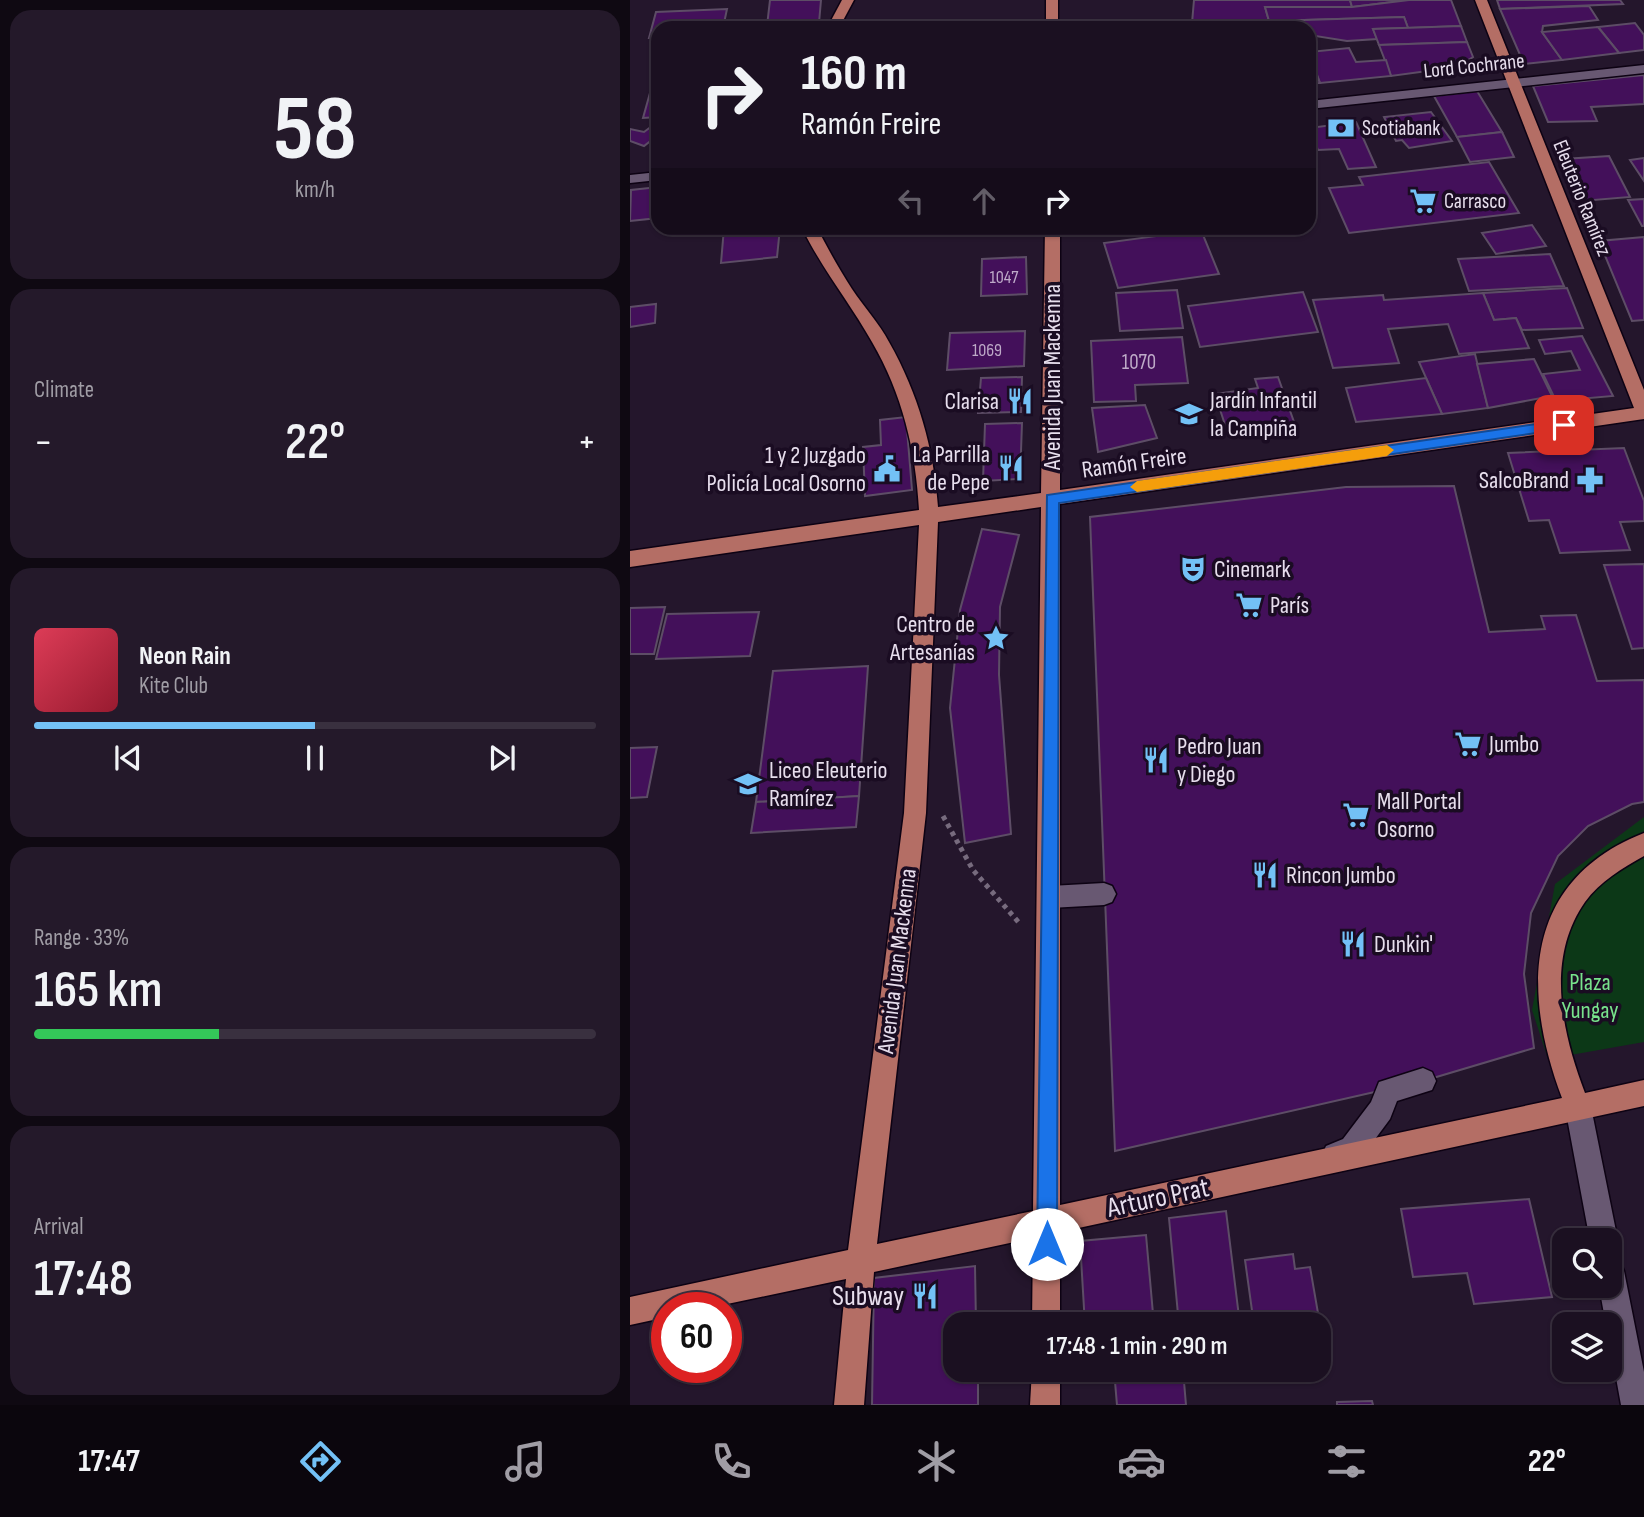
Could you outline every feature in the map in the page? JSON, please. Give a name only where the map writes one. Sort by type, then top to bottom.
[{"type":"main road","points":[[837,21],[848,0]]},
{"type":"main road","points":[[1052,0],[1052,21]]},
{"type":"main road","name":"Eleuterio Ramírez","points":[[1481,0],[1644,412]]},
{"type":"main road","name":"Avenida Juan Mackenna","points":[[813,235],[826,261],[880,340],[905,391],[923,445],[928,479],[929,516],[915,813],[861,1261],[849,1405]]},
{"type":"main road","name":"Avenida Juan Mackenna","points":[[1046,1312],[1052,235]]},
{"type":"main road","name":"Ramón Freire","points":[[630,559],[1644,412]]},
{"type":"main road","points":[[1578,1107],[1564,1075],[1548,1012],[1547,982],[1551,954],[1570,904],[1584,884],[1621,854],[1644,844]]},
{"type":"main road","name":"Arturo Prat","points":[[630,1311],[1644,1093]]},
{"type":"main road","points":[[1045,1382],[1045,1405]]},
{"type":"street","name":"Lord Cochrane","points":[[1316,104],[1644,69]]},
{"type":"street","points":[[630,179],[651,177]]},
{"type":"street","points":[[1050,897],[1104,894]]},
{"type":"street","points":[[1308,1165],[1352,1149],[1381,1110],[1388,1091],[1423,1081]]},
{"type":"street","points":[[1578,1107],[1601,1228]]},
{"type":"street","points":[[1615,1298],[1636,1405]]},
{"type":"path","points":[[941,812],[973,870],[1021,926]]},
{"type":"green space","name":"Plaza Yungay","points":[[1644,817],[1644,1042],[1548,1059],[1532,1010],[1555,884]]},
{"type":"building","points":[[770,0],[821,0],[819,21],[768,21]]},
{"type":"building","points":[[1194,0],[1350,0],[1352,7],[1265,7],[1269,21],[1192,21]]},
{"type":"building","points":[[1350,0],[1409,0],[1352,7]]},
{"type":"building","points":[[1409,0],[1451,0],[1461,26],[1408,28],[1404,17],[1269,21],[1265,7],[1352,7]]},
{"type":"building","points":[[1497,0],[1620,0],[1623,4],[1500,9]]},
{"type":"building","points":[[1589,6],[1598,20],[1543,26],[1542,32],[1562,60],[1524,64],[1500,9]]},
{"type":"building","points":[[727,9],[724,21],[654,21],[656,12]]},
{"type":"building","points":[[1404,17],[1408,28],[1373,29],[1377,39],[1347,41],[1316,36],[1316,21],[1269,21]]},
{"type":"building","points":[[1635,23],[1644,35],[1644,50],[1619,53],[1598,27]]},
{"type":"building","points":[[1461,26],[1467,42],[1379,45],[1373,29]]},
{"type":"building","points":[[1598,27],[1619,53],[1562,60],[1542,32]]},
{"type":"building","points":[[1467,42],[1473,57],[1457,67],[1391,76],[1379,45]]},
{"type":"building","points":[[1349,48],[1356,62],[1386,60],[1391,76],[1320,83],[1316,72],[1316,51]]},
{"type":"building","points":[[1644,75],[1644,104],[1591,107],[1597,121],[1548,122],[1533,86]]},
{"type":"building","points":[[1477,91],[1502,132],[1457,137],[1434,96]]},
{"type":"building","points":[[650,93],[651,117],[643,118]]},
{"type":"building","points":[[1431,112],[1452,141],[1409,148],[1402,140],[1396,141],[1384,117]]},
{"type":"building","points":[[1356,122],[1376,167],[1348,169],[1339,149],[1318,150],[1316,127]]},
{"type":"building","points":[[651,127],[651,140],[644,146],[630,141],[630,129],[644,132]]},
{"type":"building","points":[[1502,132],[1514,157],[1470,162],[1457,137]]},
{"type":"building","points":[[1609,156],[1630,197],[1582,201],[1564,159]]},
{"type":"building","points":[[1644,158],[1644,181],[1630,160]]},
{"type":"building","name":"Carrasco","points":[[1489,162],[1519,213],[1349,233],[1329,188],[1363,185],[1359,177]]},
{"type":"building","points":[[651,188],[651,219],[630,221],[631,190]]},
{"type":"building","points":[[1644,199],[1644,226],[1642,226],[1628,200]]},
{"type":"building","points":[[1532,225],[1546,246],[1496,254],[1482,233]]},
{"type":"building","points":[[723,235],[779,235],[777,257],[721,263]]},
{"type":"building","points":[[1164,235],[1203,235],[1219,274],[1118,288],[1104,243]]},
{"type":"building","points":[[1644,237],[1644,320],[1632,321],[1599,241]]},
{"type":"building","points":[[1550,254],[1564,286],[1469,291],[1458,259]]},
{"type":"building","points":[[1026,257],[1027,294],[981,296],[982,259]]},
{"type":"building","points":[[1567,288],[1583,328],[1522,330],[1516,318],[1494,320],[1483,293]]},
{"type":"building","points":[[1177,290],[1183,328],[1120,331],[1116,293]]},
{"type":"building","points":[[1303,292],[1318,332],[1200,347],[1188,306]]},
{"type":"building","points":[[1483,293],[1494,320],[1516,318],[1529,348],[1459,354],[1448,324],[1388,329],[1399,363],[1333,368],[1313,300],[1383,295],[1384,300]]},
{"type":"building","points":[[656,304],[655,323],[630,327],[630,307]]},
{"type":"building","points":[[1025,331],[1024,366],[947,370],[950,333]]},
{"type":"building","points":[[1582,336],[1613,396],[1556,401],[1543,374],[1580,370],[1571,351],[1545,354],[1539,340]]},
{"type":"building","points":[[1182,337],[1188,383],[1135,385],[1136,401],[1094,402],[1091,341]]},
{"type":"building","points":[[1475,354],[1488,408],[1442,414],[1419,362]]},
{"type":"building","points":[[1534,359],[1552,396],[1488,408],[1477,364]]},
{"type":"building","points":[[1022,377],[1021,412],[978,413],[981,378]]},
{"type":"building","points":[[1278,377],[1294,422],[1227,431],[1215,394],[1258,388],[1255,379]]},
{"type":"building","points":[[1426,378],[1442,414],[1356,422],[1346,388]]},
{"type":"building","points":[[1145,405],[1157,438],[1098,452],[1092,408]]},
{"type":"building","name":"1 y 2 Juzgado Policía Local Osorno","points":[[906,417],[912,490],[865,496],[863,447],[881,445],[880,420]]},
{"type":"building","points":[[1022,423],[1020,479],[983,481],[985,424]]},
{"type":"building","points":[[1624,448],[1644,501],[1644,521],[1620,522],[1630,550],[1560,553],[1549,520],[1529,521],[1508,453]]},
{"type":"building","name":"Mall Portal Osorno","points":[[1454,486],[1489,632],[1545,629],[1541,616],[1576,615],[1597,681],[1644,680],[1644,802],[1632,804],[1588,826],[1558,856],[1531,913],[1524,974],[1534,1048],[1423,1081],[1115,1151],[1090,517],[1346,487]]},
{"type":"building","points":[[982,529],[1019,535],[1000,607],[999,675],[1011,834],[965,843],[950,708],[960,610]]},
{"type":"building","points":[[1644,564],[1644,648],[1632,649],[1604,565]]},
{"type":"building","points":[[665,607],[654,654],[630,654],[630,608]]},
{"type":"building","points":[[759,612],[750,656],[656,659],[667,614]]},
{"type":"building","points":[[868,666],[859,796],[756,802],[773,671]]},
{"type":"building","points":[[657,747],[647,797],[630,798],[630,748]]},
{"type":"building","points":[[859,796],[856,827],[751,833],[756,802]]},
{"type":"building","points":[[1529,1199],[1552,1297],[1474,1304],[1467,1273],[1413,1277],[1401,1209]]},
{"type":"building","points":[[1226,1211],[1238,1312],[1178,1312],[1169,1218]]},
{"type":"building","points":[[1146,1235],[1153,1312],[1084,1312],[1080,1241]]},
{"type":"building","points":[[1293,1254],[1295,1269],[1310,1267],[1318,1312],[1252,1312],[1245,1260]]},
{"type":"building","points":[[975,1266],[976,1312],[943,1312],[943,1382],[978,1382],[978,1405],[872,1405],[874,1278]]},
{"type":"building","points":[[1115,1382],[1184,1382],[1186,1405],[1117,1405]]},
{"type":"building","points":[[1372,1401],[1373,1405],[1337,1405],[1337,1402]]},
{"type":"slow traffic","points":[[1137,487],[1387,450]]},
{"type":"place","name":"Scotiabank","points":[[1341,128]]},
{"type":"place","name":"Carrasco","points":[[1423,201]]},
{"type":"place","name":"Clarisa","points":[[1020,401]]},
{"type":"place","name":"Jardín Infantil la Campiña","points":[[1189,414]]},
{"type":"place","name":"La Parrilla de Pepe","points":[[1011,468]]},
{"type":"place","name":"1 y 2 Juzgado Policía Local Osorno","points":[[887,469]]},
{"type":"place","name":"SalcoBrand","points":[[1590,480]]},
{"type":"place","name":"Cinemark","points":[[1193,569]]},
{"type":"place","name":"París","points":[[1249,605]]},
{"type":"place","name":"Centro de Artesanías","points":[[996,638]]},
{"type":"place","name":"Jumbo","points":[[1468,744]]},
{"type":"place","name":"Pedro Juan y Diego","points":[[1156,760]]},
{"type":"place","name":"Liceo Eleuterio Ramírez","points":[[748,784]]},
{"type":"place","name":"Mall Portal Osorno","points":[[1356,815]]},
{"type":"place","name":"Rincon Jumbo","points":[[1265,875]]},
{"type":"place","name":"Dunkin'","points":[[1353,944]]},
{"type":"place","name":"Subway","points":[[925,1296]]},
{"type":"route","points":[[1047,1244],[1052,499],[1564,425]]}]
